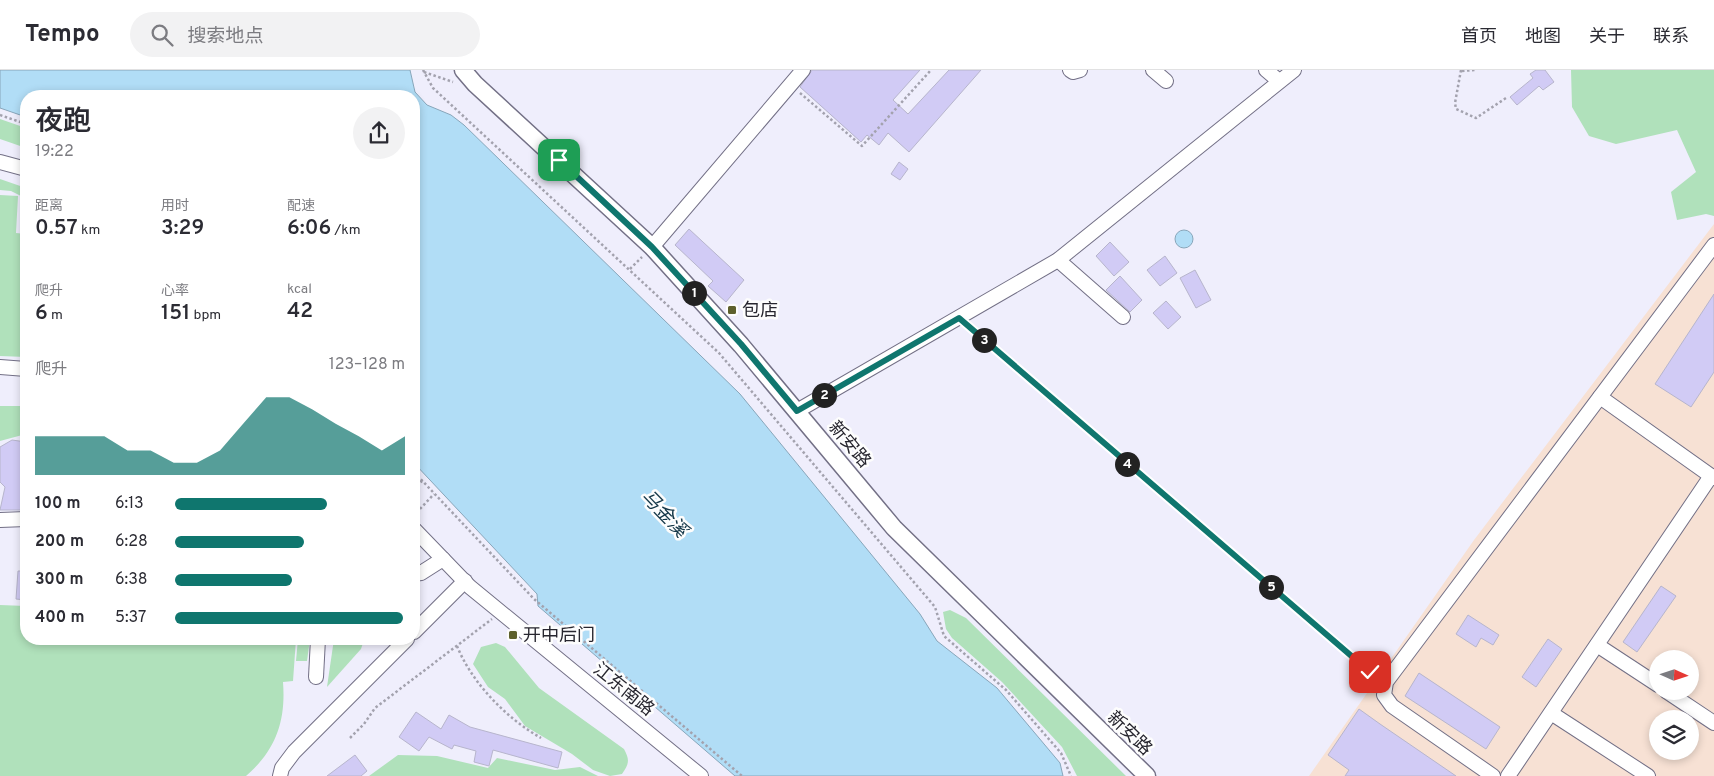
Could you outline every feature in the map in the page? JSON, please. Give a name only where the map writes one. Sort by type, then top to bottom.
[{"type":"main road","name":"新安路","points":[[463,70],[475,84],[652,247],[741,344],[894,528],[1147,776]]},
{"type":"street","points":[[652,247],[696,199],[803,70]]},
{"type":"street","points":[[1070,70],[1073,72],[1080,70]]},
{"type":"street","points":[[1153,70],[1166,81]]},
{"type":"street","points":[[1266,70],[1279,81]]},
{"type":"street","points":[[797,411],[1058,260],[1294,70]]},
{"type":"street","points":[[0,162],[20,167]]},
{"type":"street","points":[[1493,776],[1392,706],[1384,695],[1386,682],[1714,244]]},
{"type":"street","points":[[1058,260],[1123,317]]},
{"type":"street","points":[[0,367],[20,368]]},
{"type":"street","points":[[1508,776],[1713,477],[1600,397]]},
{"type":"street","points":[[0,520],[20,519]]},
{"type":"street","name":"江东南路","points":[[420,535],[465,581],[501,612],[701,776]]},
{"type":"street","points":[[420,573],[443,559]]},
{"type":"street","points":[[420,626],[465,581]]},
{"type":"street","points":[[316,678],[318,645]]},
{"type":"street","points":[[280,776],[286,761],[294,752],[401,645]]},
{"type":"street","points":[[1597,646],[1649,679]]},
{"type":"street","points":[[1680,700],[1714,723]]},
{"type":"street","points":[[1552,713],[1648,776]]},
{"type":"path","points":[[790,84],[862,146],[931,70]]},
{"type":"path","points":[[1475,70],[1462,70],[1455,103],[1456,109],[1476,118],[1506,98]]},
{"type":"path","points":[[424,71],[463,86],[475,84]]},
{"type":"path","points":[[424,71],[433,88],[720,353],[935,606],[944,636],[1006,690],[1062,753],[1071,776]]},
{"type":"path","points":[[0,115],[20,122]]},
{"type":"path","points":[[630,269],[652,247]]},
{"type":"path","points":[[959,318],[1370,672]]},
{"type":"path","points":[[420,479],[534,599],[742,776]]},
{"type":"path","points":[[420,508],[434,494]]},
{"type":"path","points":[[350,738],[364,724],[375,708],[501,612]]},
{"type":"path","points":[[457,646],[464,662],[497,703],[523,728],[541,738]]},
{"type":"shaded area","points":[[1714,224],[1714,776],[1309,776],[1474,540]]},
{"type":"green space","points":[[1571,70],[1714,70],[1714,216],[1706,214],[1677,220],[1671,192],[1696,172],[1677,130],[1616,144],[1589,136],[1572,107]]},
{"type":"green space","points":[[0,119],[20,126],[20,146],[0,139]]},
{"type":"green space","points":[[0,179],[20,186],[20,196],[11,191],[0,190]]},
{"type":"green space","points":[[0,195],[18,196],[16,233],[20,233],[20,357],[0,356]]},
{"type":"green space","points":[[0,406],[20,406],[20,436],[0,441]]},
{"type":"green space","points":[[0,605],[20,606],[20,645],[296,645],[293,681],[283,682],[283,709],[277,734],[265,756],[246,776],[0,776]]},
{"type":"green space","points":[[950,610],[966,618],[1126,776],[1077,776],[1062,747],[1002,682],[952,638],[946,629],[943,612]]},
{"type":"green space","points":[[496,643],[505,647],[539,688],[624,749],[628,762],[622,774],[610,776],[593,770],[572,754],[525,726],[505,699],[488,687],[473,664],[481,647]]},
{"type":"green space","points":[[297,645],[309,645],[307,661],[296,661]]},
{"type":"green space","points":[[333,645],[362,645],[361,649],[327,687]]},
{"type":"green space","points":[[398,755],[437,756],[488,768],[497,758],[555,770],[580,767],[598,776],[369,776]]},
{"type":"water","points":[[0,70],[410,70],[415,90],[20,90],[20,115],[0,108]]},
{"type":"water","name":"马金溪","points":[[420,97],[427,105],[451,115],[464,125],[740,394],[920,614],[937,641],[997,688],[1060,763],[1063,776],[735,776],[538,606],[537,594],[420,469]]},
{"type":"water","points":[[1184,230],[1192,235],[1193,239],[1188,247],[1184,248],[1176,243],[1175,239],[1180,231]]},
{"type":"building","points":[[812,70],[920,70],[893,100],[908,114],[949,70],[981,70],[909,152],[888,133],[879,145],[867,135],[861,142],[800,87]]},
{"type":"building","points":[[1536,70],[1545,70],[1554,82],[1543,90],[1539,86],[1517,105],[1510,97],[1533,78],[1530,74]]},
{"type":"building","points":[[899,162],[908,169],[900,180],[891,174]]},
{"type":"building","points":[[689,229],[744,280],[726,302],[708,286],[713,281],[675,245]]},
{"type":"building","points":[[1110,242],[1129,262],[1114,276],[1096,256]]},
{"type":"building","points":[[1165,256],[1177,273],[1160,286],[1147,270]]},
{"type":"building","points":[[1195,270],[1211,300],[1196,308],[1180,278]]},
{"type":"building","points":[[1120,276],[1142,300],[1130,312],[1106,290]]},
{"type":"building","points":[[1714,294],[1714,372],[1691,407],[1655,384]]},
{"type":"building","points":[[1166,301],[1181,317],[1168,329],[1153,313]]},
{"type":"building","points":[[12,440],[20,441],[20,510],[0,510],[5,487],[0,482],[0,447]]},
{"type":"building","points":[[18,571],[20,571],[20,599],[16,599]]},
{"type":"building","points":[[1661,586],[1676,596],[1637,652],[1623,642]]},
{"type":"building","points":[[1468,615],[1499,635],[1493,645],[1481,638],[1476,647],[1456,634]]},
{"type":"building","points":[[1548,639],[1562,649],[1536,687],[1522,677]]},
{"type":"building","points":[[1419,673],[1500,727],[1486,749],[1405,696]]},
{"type":"building","points":[[1359,709],[1456,776],[1345,776],[1349,770],[1328,755]]},
{"type":"building","points":[[416,712],[441,729],[449,715],[470,727],[562,752],[558,768],[493,750],[489,766],[474,762],[476,751],[454,745],[452,749],[429,737],[419,751],[399,737]]},
{"type":"building","points":[[355,755],[367,771],[361,776],[327,776]]},
{"type":"place","name":"包店","points":[[732,310]]},
{"type":"place","name":"开中后门","points":[[513,635]]},
{"type":"route","points":[[559,160],[652,247],[741,344],[797,411],[959,318],[1370,672]]}]
